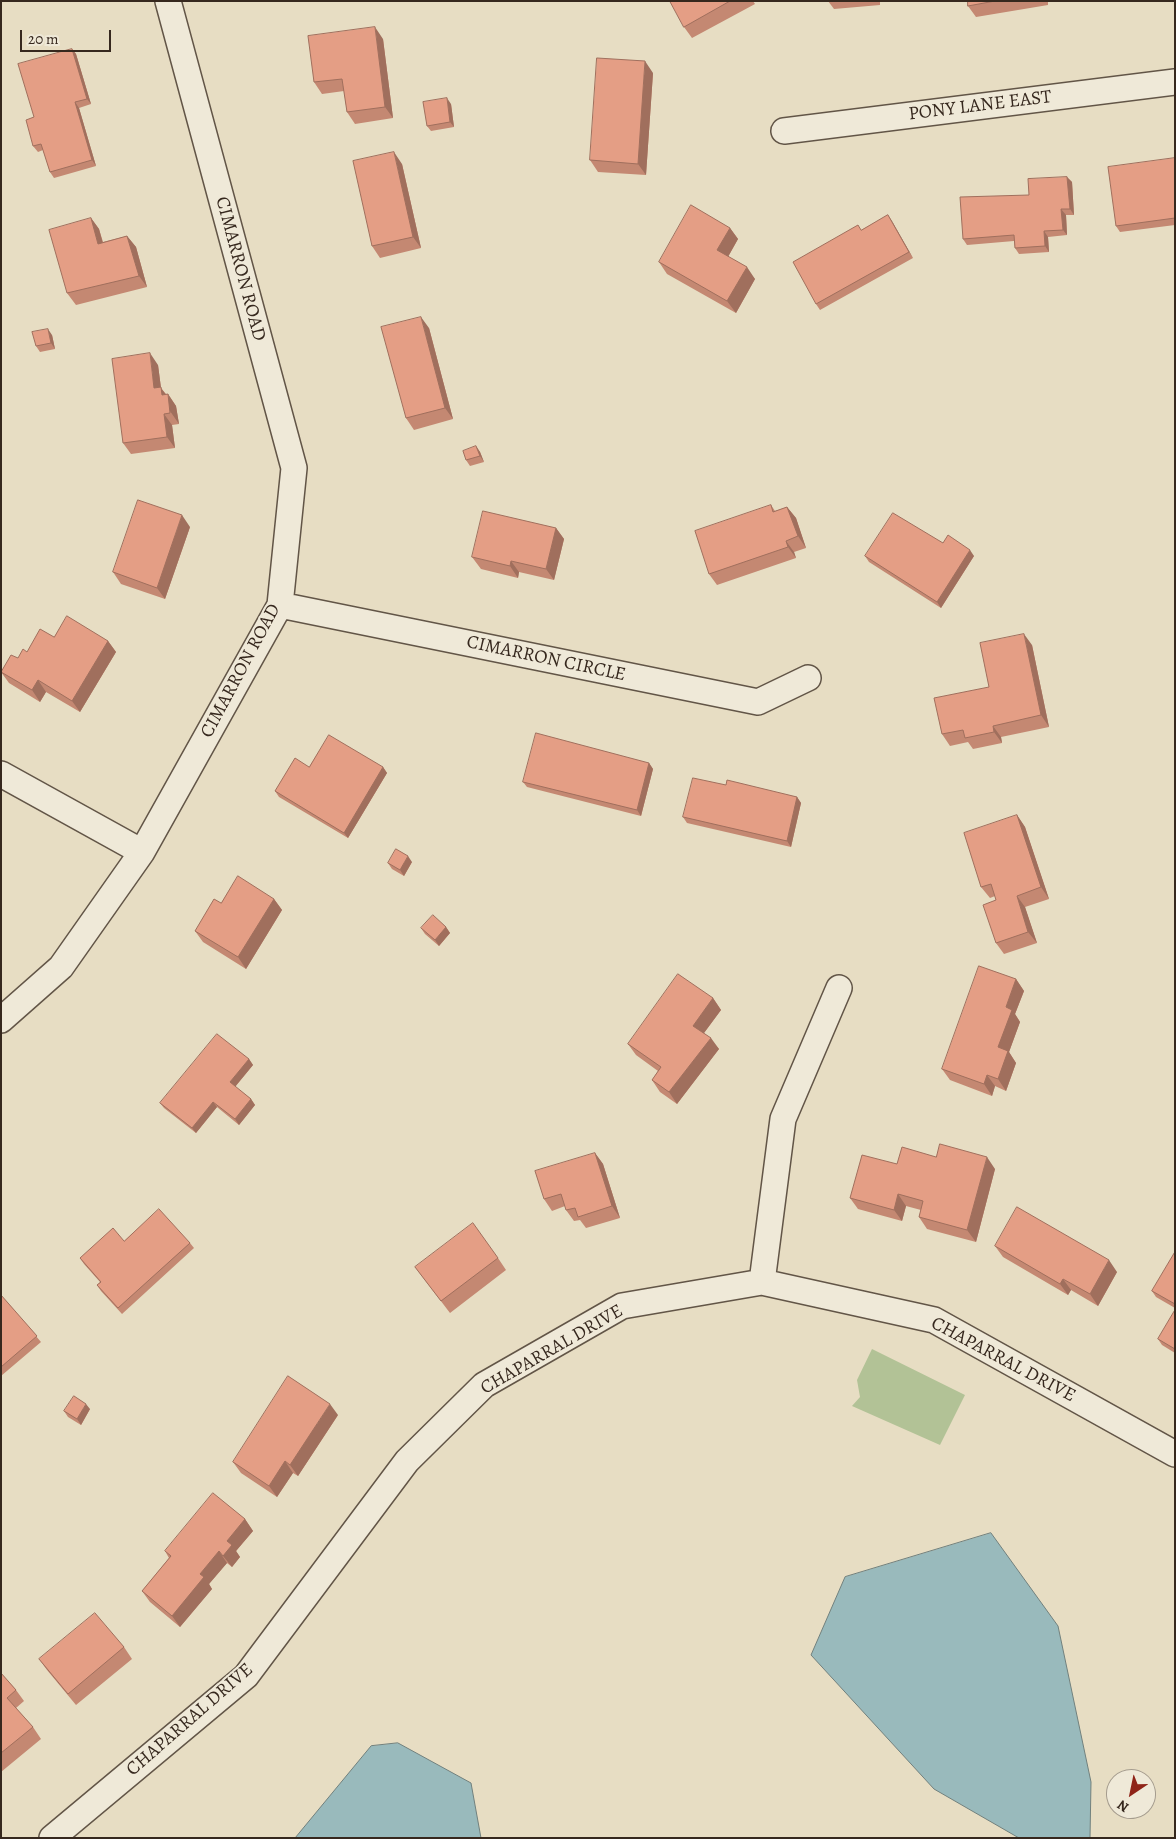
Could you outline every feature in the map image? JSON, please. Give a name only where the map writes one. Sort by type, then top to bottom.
[{"type":"street","name":"CIMARRON ROAD","points":[[1,1020],[61,967],[142,852],[280,605],[294,468],[168,1]]},
{"type":"street","name":"PONY LANE EAST","points":[[784,131],[1175,82]]},
{"type":"street","name":"CIMARRON CIRCLE","points":[[280,605],[758,702],[808,678]]},
{"type":"street","points":[[1,774],[142,852]]},
{"type":"street","points":[[762,1282],[783,1119],[839,988]]},
{"type":"street","name":"CHAPARRAL DRIVE","points":[[52,1838],[246,1676],[408,1461],[484,1385],[622,1306],[762,1282],[934,1320],[1175,1454]]},
{"type":"green space","points":[[872,1349],[965,1395],[940,1445],[852,1406],[860,1397],[857,1380]]},
{"type":"water","points":[[991,1533],[1058,1626],[1091,1782],[1090,1838],[1019,1838],[934,1789],[811,1655],[845,1577]]},
{"type":"water","points":[[398,1743],[471,1783],[481,1838],[295,1838],[371,1746]]},
{"type":"building","points":[[670,1],[730,1],[684,27]]},
{"type":"building","points":[[968,1],[995,1],[968,6]]},
{"type":"building","points":[[375,27],[385,107],[347,112],[342,79],[314,82],[308,36]]},
{"type":"building","points":[[72,49],[87,99],[75,102],[92,160],[50,172],[41,144],[33,146],[26,120],[34,117],[18,64]]},
{"type":"building","points":[[597,58],[645,61],[638,164],[590,160]]},
{"type":"building","points":[[447,98],[450,122],[427,126],[423,102]]},
{"type":"building","points":[[394,152],[413,237],[372,246],[353,161]]},
{"type":"building","points":[[1175,158],[1175,218],[1116,226],[1108,167]]},
{"type":"building","points":[[1067,177],[1070,209],[1061,209],[1063,230],[1044,231],[1045,246],[1015,248],[1014,235],[963,239],[960,197],[1029,195],[1028,179]]},
{"type":"building","points":[[691,205],[730,228],[717,250],[747,267],[727,301],[659,262]]},
{"type":"building","points":[[888,215],[909,252],[816,304],[793,262],[858,225],[861,230]]},
{"type":"building","points":[[91,218],[98,244],[127,236],[139,276],[67,293],[49,230]]},
{"type":"building","points":[[421,317],[445,408],[406,418],[381,327]]},
{"type":"building","points":[[48,329],[51,343],[36,346],[32,332]]},
{"type":"building","points":[[150,353],[154,388],[161,387],[162,395],[168,394],[170,413],[164,414],[167,437],[123,443],[112,359]]},
{"type":"building","points":[[476,446],[480,456],[466,460],[463,451]]},
{"type":"building","points":[[138,500],[182,515],[157,588],[113,572]]},
{"type":"building","points":[[771,505],[773,512],[787,507],[798,536],[786,541],[788,547],[709,574],[695,531]]},
{"type":"building","points":[[483,511],[556,528],[546,569],[511,561],[510,566],[472,557]]},
{"type":"building","points":[[893,513],[943,543],[948,535],[970,550],[937,602],[865,556]]},
{"type":"building","points":[[67,616],[108,641],[72,701],[38,680],[32,690],[1,672],[11,655],[18,658],[23,649],[27,652],[40,629],[54,637]]},
{"type":"building","points":[[1024,634],[1041,715],[993,726],[994,732],[965,738],[963,730],[942,734],[934,698],[989,687],[980,643]]},
{"type":"building","points":[[536,733],[649,763],[637,810],[523,782]]},
{"type":"building","points":[[329,735],[383,767],[344,833],[275,791],[295,758],[309,767]]},
{"type":"building","points":[[693,778],[726,785],[727,780],[797,797],[787,841],[683,817]]},
{"type":"building","points":[[1017,815],[1041,887],[1017,896],[1028,932],[996,943],[983,905],[996,900],[991,884],[981,887],[964,833]]},
{"type":"building","points":[[396,849],[408,856],[400,870],[388,863]]},
{"type":"building","points":[[238,876],[274,899],[238,957],[195,931],[214,899],[221,903]]},
{"type":"building","points":[[433,915],[446,927],[435,940],[421,928]]},
{"type":"building","points":[[979,966],[1016,979],[1006,1007],[1012,1010],[998,1047],[1008,1051],[998,1079],[987,1075],[984,1084],[942,1069]]},
{"type":"building","points":[[678,974],[713,998],[693,1026],[711,1038],[669,1092],[652,1080],[661,1067],[628,1044]]},
{"type":"building","points":[[217,1034],[249,1059],[230,1082],[251,1099],[235,1119],[213,1102],[192,1128],[160,1103]]},
{"type":"building","points":[[940,1144],[987,1157],[967,1230],[919,1217],[923,1201],[898,1194],[894,1210],[850,1198],[862,1155],[897,1164],[902,1147],[936,1157]]},
{"type":"building","points":[[595,1153],[612,1206],[578,1217],[575,1208],[566,1210],[561,1194],[544,1199],[535,1171]]},
{"type":"building","points":[[1017,1207],[1109,1260],[1090,1294],[1063,1279],[1060,1284],[995,1246]]},
{"type":"building","points":[[159,1209],[190,1243],[118,1308],[97,1285],[101,1282],[80,1258],[113,1228],[124,1241]]},
{"type":"building","points":[[473,1223],[498,1258],[441,1301],[415,1267]]},
{"type":"building","points":[[1175,1252],[1175,1304],[1152,1291]]},
{"type":"building","points":[[1,1295],[37,1336],[1,1367]]},
{"type":"building","points":[[1175,1310],[1175,1349],[1158,1339]]},
{"type":"building","points":[[288,1376],[330,1404],[290,1465],[285,1461],[269,1486],[233,1462]]},
{"type":"building","points":[[74,1396],[86,1404],[77,1419],[64,1411]]},
{"type":"building","points":[[213,1493],[245,1519],[227,1541],[232,1545],[223,1556],[219,1551],[200,1574],[204,1577],[172,1616],[142,1591],[171,1556],[165,1551]]},
{"type":"building","points":[[95,1613],[124,1647],[68,1694],[39,1659]]},
{"type":"building","points":[[1,1673],[16,1690],[7,1698],[33,1727],[1,1753]]}]
